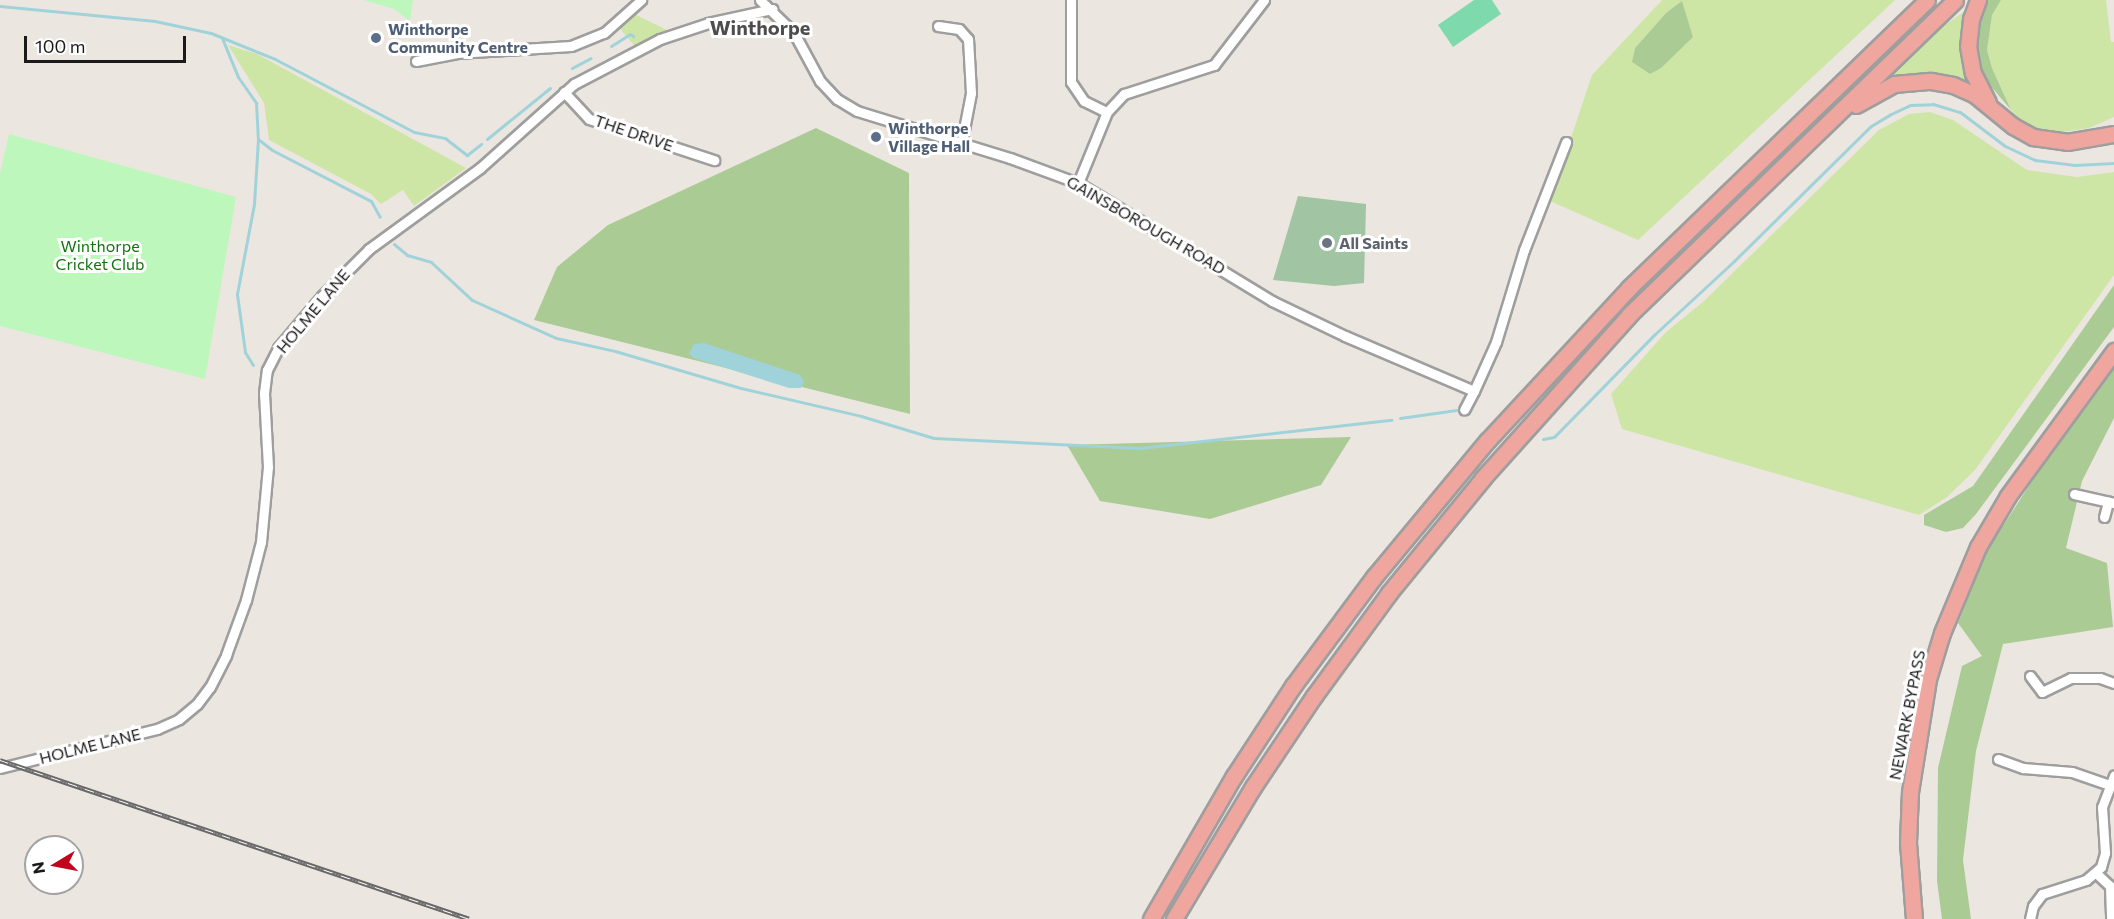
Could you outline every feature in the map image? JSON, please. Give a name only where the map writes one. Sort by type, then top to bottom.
[{"type":"highway","points":[[1151,919],[1234,776],[1293,686],[1374,577],[1487,441],[1629,288],[1927,0]]},
{"type":"highway","points":[[1174,919],[1253,787],[1314,696],[1389,593],[1483,478],[1629,315],[1955,0]]},
{"type":"highway","points":[[1978,0],[1969,32],[1970,60],[1977,84],[1990,106]]},
{"type":"highway","points":[[1818,131],[1881,89],[1906,82],[1930,81],[1953,85],[1990,106],[2022,132],[2044,140],[2067,142],[2114,134]]},
{"type":"highway","name":"NEWARK BYPASS","points":[[1914,919],[1908,843],[1915,749],[1928,679],[1952,609],[1978,547],[2008,496],[2114,351]]},
{"type":"street","points":[[416,61],[457,53],[571,46],[604,33],[641,0]]},
{"type":"street","name":"GAINSBOROUGH ROAD","points":[[760,0],[772,9],[794,33],[820,81],[837,99],[856,111],[961,145],[1010,158],[1078,183],[1272,301],[1345,336],[1474,390]]},
{"type":"street","points":[[1071,0],[1071,82],[1084,101],[1107,112]]},
{"type":"street","points":[[1078,183],[1107,112],[1124,94],[1214,65],[1264,0]]},
{"type":"street","name":"HOLME LANE","points":[[0,768],[157,729],[179,719],[197,704],[210,687],[226,655],[246,600],[261,542],[268,467],[264,393],[267,370],[278,348],[322,296],[369,249],[480,168],[564,92],[660,39],[708,23],[772,9]]},
{"type":"street","points":[[938,26],[959,29],[968,39],[971,93],[961,145]]},
{"type":"street","name":"THE DRIVE","points":[[564,92],[590,119],[714,160]]},
{"type":"street","points":[[1464,410],[1496,342],[1524,250],[1566,142]]},
{"type":"street","points":[[2074,494],[2111,502],[2104,518]]},
{"type":"street","points":[[2030,676],[2042,692],[2072,678],[2100,678],[2114,683]]},
{"type":"street","points":[[1998,759],[2023,768],[2072,772],[2109,785]]},
{"type":"street","points":[[2030,919],[2033,906],[2042,894],[2086,880],[2096,873],[2103,861],[2105,853],[2101,819],[2109,785],[2114,775]]},
{"type":"street","points":[[2096,873],[2110,886],[2111,919]]},
{"type":"green space","points":[[364,0],[413,0],[410,21],[394,9]]},
{"type":"green space","points":[[1474,0],[1492,0],[1501,14],[1453,47],[1438,25]]},
{"type":"green space","points":[[1662,0],[1895,0],[1638,240],[1550,201],[1592,75]],"holes":[[[1682,2],[1693,37],[1633,62],[1635,48],[1666,13]]]},
{"type":"green space","points":[[1985,0],[2001,0],[1992,15],[1987,50],[1992,68],[2011,110],[1989,84],[1976,56],[1973,40],[1975,26]]},
{"type":"green space","points":[[2001,0],[2106,0],[2111,42],[2114,42],[2114,117],[2089,128],[2056,133],[2042,131],[2019,118],[2011,110],[1992,68],[1987,50],[1992,15]]},
{"type":"green space","points":[[1682,1],[1693,37],[1661,68],[1650,74],[1632,62],[1635,48],[1666,13]]},
{"type":"green space","points":[[1965,11],[1962,36],[1975,90],[1930,74],[1908,74],[1882,81],[1929,36]]},
{"type":"green space","points":[[630,12],[675,34],[638,50],[616,24]]},
{"type":"green space","points":[[228,45],[257,54],[466,168],[414,206],[403,190],[381,204],[371,194],[269,140],[264,103]]},
{"type":"green space","points":[[1930,112],[1953,120],[2027,170],[2077,177],[2114,172],[2114,275],[1975,470],[1947,497],[1919,515],[1622,429],[1611,394],[1666,332],[1703,302],[1879,130],[1909,114]]},
{"type":"green space","points":[[816,128],[909,173],[910,414],[534,320],[557,267],[608,225]]},
{"type":"green space","name":"Winthorpe Cricket Club","points":[[9,134],[236,197],[205,379],[0,326],[0,174]]},
{"type":"green space","points":[[1298,196],[1366,204],[1364,283],[1334,286],[1273,280]]},
{"type":"green space","points":[[2114,285],[2114,327],[1976,514],[1963,528],[1946,532],[1924,525],[1924,515],[1973,486]]},
{"type":"green space","points":[[2114,369],[2114,418],[2082,481],[2066,548],[2107,563],[2113,627],[2003,644],[1976,751],[1963,860],[1971,919],[1942,919],[1937,881],[1938,768],[1962,666],[1982,656],[1958,623],[1986,552],[2038,472]]},
{"type":"green space","points":[[1351,437],[1321,485],[1210,519],[1100,501],[1067,445]]},
{"type":"water","points":[[704,343],[800,375],[804,382],[801,388],[789,388],[694,358],[689,354],[694,344]]},
{"type":"waterway","points":[[0,6],[155,21],[211,33],[275,59],[414,132],[445,138],[467,155],[481,144]]},
{"type":"waterway","points":[[611,46],[630,34],[633,36]]},
{"type":"waterway","points":[[222,38],[238,77],[256,103],[258,139],[272,150],[371,201],[380,217]]},
{"type":"waterway","points":[[572,68],[591,58]]},
{"type":"waterway","points":[[487,139],[550,88]]},
{"type":"waterway","points":[[1543,439],[1554,437],[1655,334],[1734,261],[1871,126],[1891,114],[1910,105],[1933,104],[1960,112],[2005,146],[2035,160],[2075,165],[2114,163]]},
{"type":"waterway","points":[[253,365],[245,352],[237,294],[254,204],[258,139]]},
{"type":"waterway","points":[[394,244],[407,255],[431,262],[472,300],[556,338],[615,351],[741,388],[861,416],[934,438],[1140,448],[1391,420]]},
{"type":"waterway","points":[[1400,418],[1456,410]]},
{"type":"railway","points":[[0,760],[469,919]]},
{"type":"place","name":"Winthorpe Community Centre","points":[[376,38]]},
{"type":"place","name":"Winthorpe Village Hall","points":[[876,137]]},
{"type":"place","name":"All Saints","points":[[1327,243]]},
{"type":"district","name":"Winthorpe","points":[[760,27]]}]
